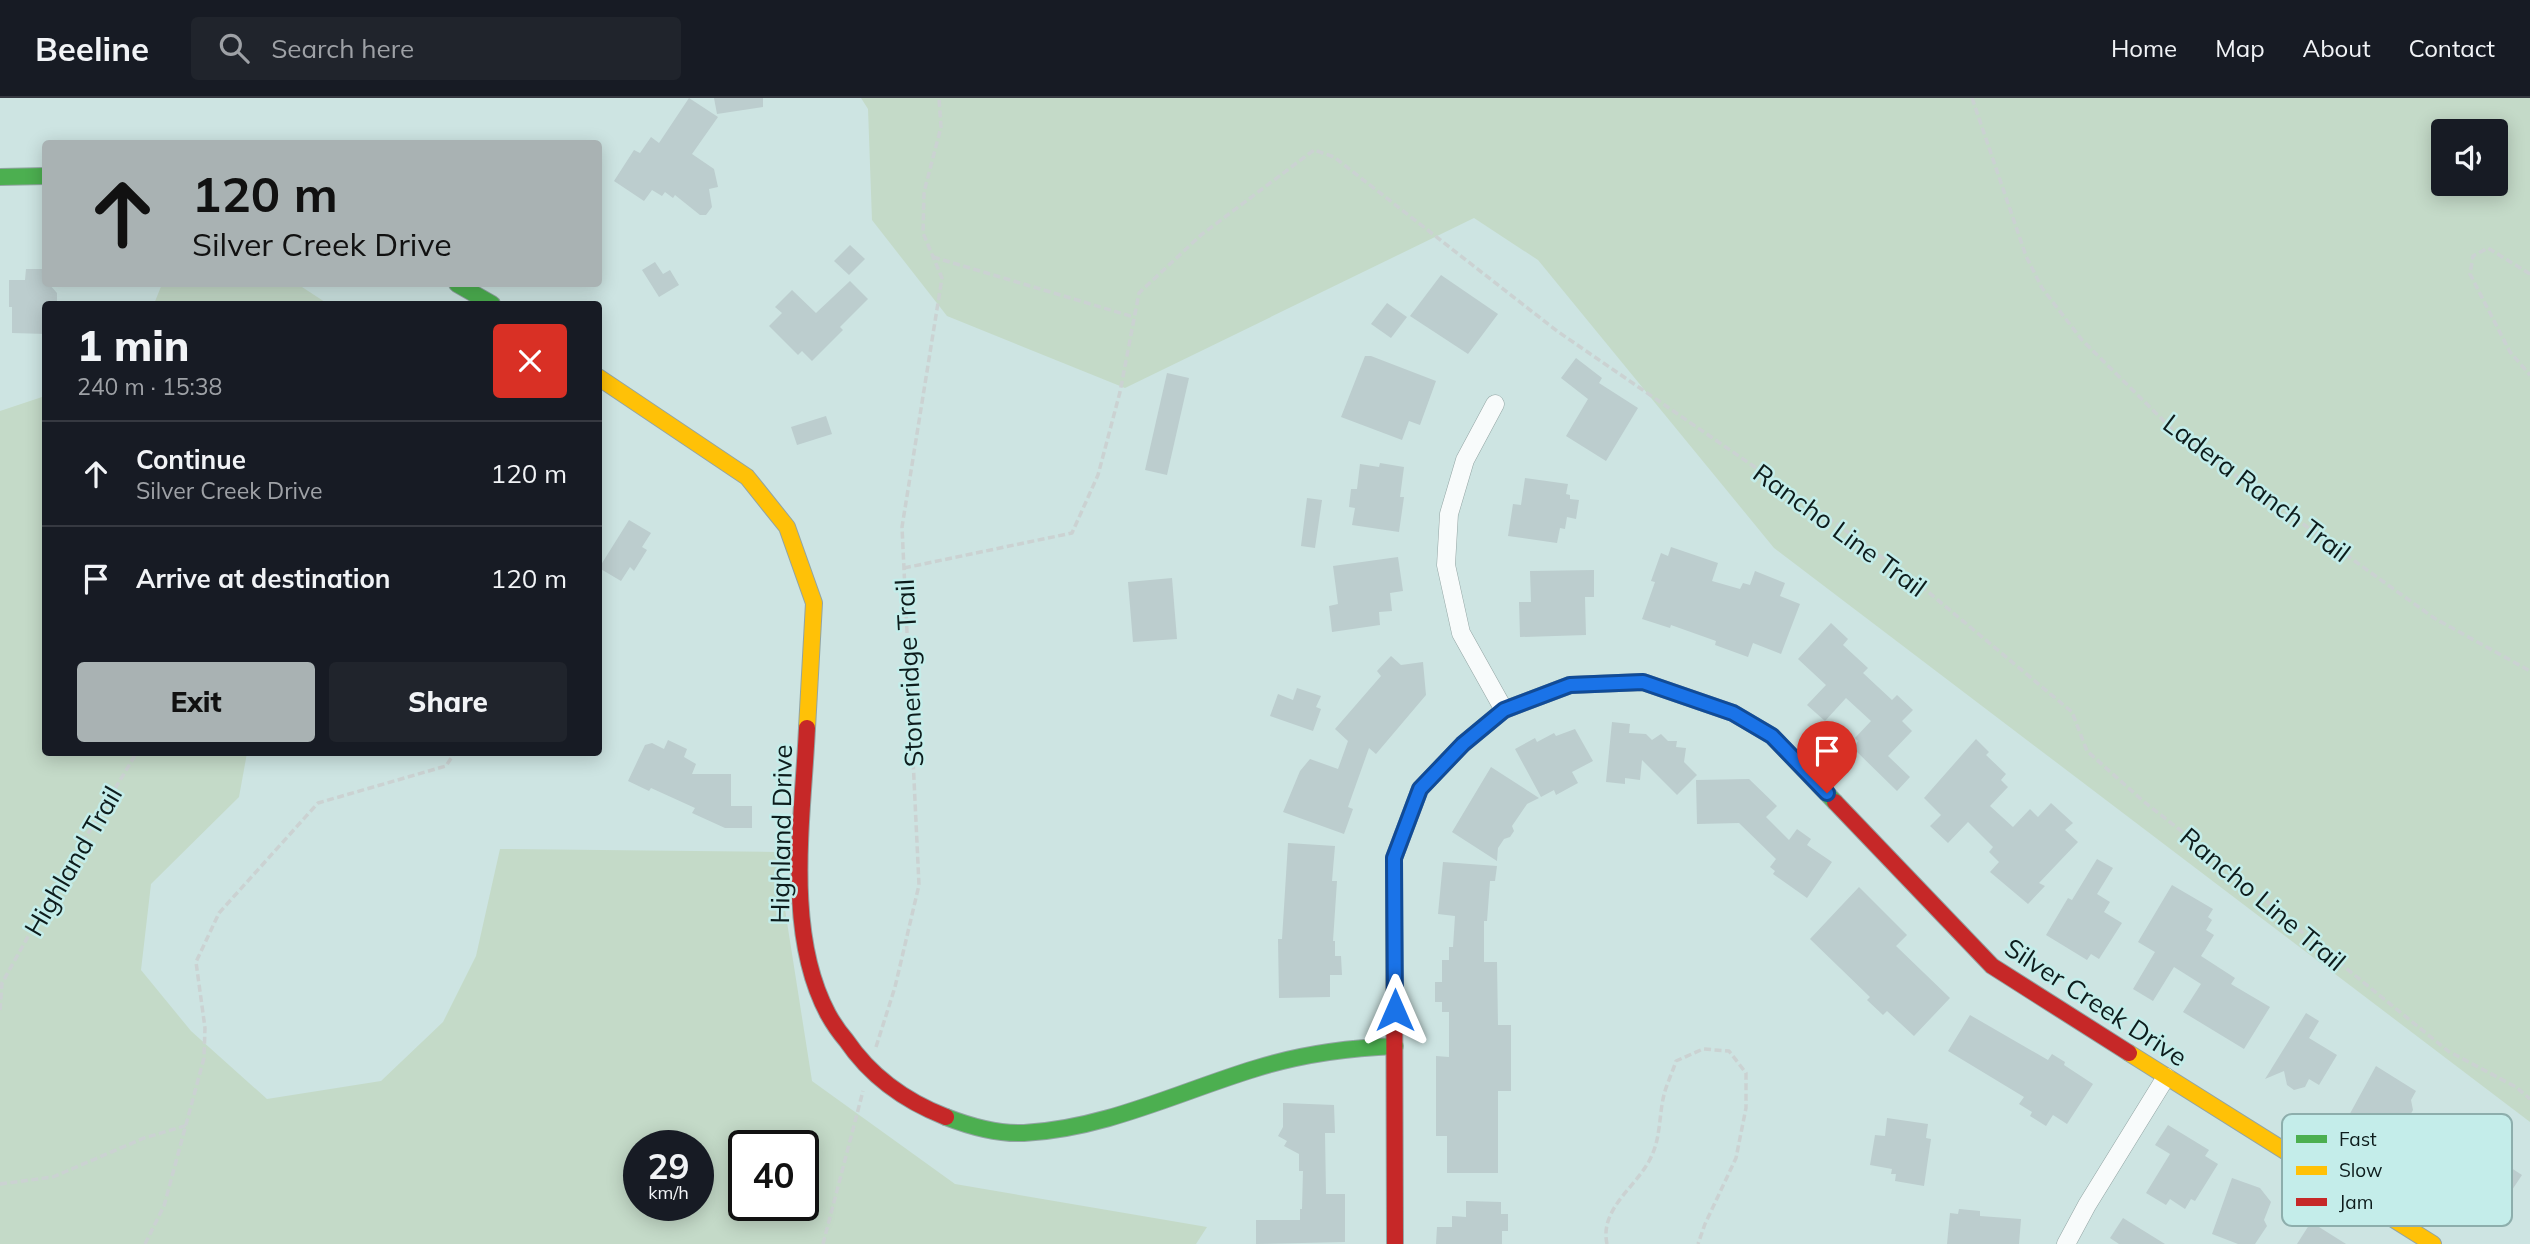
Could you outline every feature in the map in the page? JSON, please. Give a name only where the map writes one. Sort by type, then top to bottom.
[{"type":"street","points":[[0,177],[42,176]]},
{"type":"street","points":[[462,287],[487,301]]},
{"type":"street","name":"Highland Drive","points":[[602,380],[747,477],[787,527],[814,603],[800,871],[801,916],[808,960],[824,1009],[869,1071],[920,1108],[969,1126],[1022,1133],[1087,1124],[1227,1077],[1323,1050],[1369,1045],[1395,1046]]},
{"type":"street","points":[[1495,404],[1465,460],[1449,514],[1446,565],[1461,633],[1504,710]]},
{"type":"street","name":"Silver Creek Drive","points":[[1395,1244],[1394,858],[1420,789],[1463,744],[1504,710],[1570,685],[1643,682],[1733,713],[1772,736],[1992,966],[2282,1150]]},
{"type":"street","points":[[2066,1244],[2166,1077]]},
{"type":"street","name":"Silver Creek Drive","points":[[2404,1226],[2433,1244]]},
{"type":"path","name":"Stoneridge Trail","points":[[823,1244],[869,1071],[895,987],[919,885],[902,527],[942,278],[923,233],[925,192],[941,127],[939,98]]},
{"type":"path","name":"Ladera Ranch Trail","points":[[1972,98],[2026,256],[2042,288],[2082,340],[2175,432],[2434,618],[2530,671]]},
{"type":"path","name":"Rancho Line Trail","points":[[904,568],[1072,533],[1098,475],[1120,392],[1139,293],[1201,235],[1314,150],[1334,157],[1558,331],[1823,514],[1921,586],[2072,712],[2087,751],[2143,801],[2230,869],[2304,934],[2448,1051],[2516,1087],[2530,1099]]},
{"type":"path","points":[[2530,274],[2488,248],[2473,256],[2470,274],[2510,352],[2530,374]]},
{"type":"path","points":[[933,257],[1135,317]]},
{"type":"path","name":"Highland Trail","points":[[0,1010],[2,983],[135,756]]},
{"type":"path","points":[[145,1244],[164,1206],[204,1058],[205,1028],[196,961],[219,913],[318,803],[446,766],[452,756]]},
{"type":"path","points":[[1607,1244],[1605,1234],[1612,1208],[1637,1180],[1653,1154],[1665,1091],[1676,1061],[1703,1049],[1730,1051],[1746,1073],[1746,1108],[1736,1158],[1698,1244]]},
{"type":"path","points":[[0,1184],[53,1177],[144,1138],[188,1125]]},
{"type":"green space","points":[[861,98],[2530,98],[2530,1122],[1774,548],[1538,260],[1474,218],[1125,388],[947,316],[872,220],[868,109]]},
{"type":"green space","points":[[161,287],[302,287],[323,301],[155,301]]},
{"type":"green space","points":[[42,397],[42,756],[246,756],[239,797],[151,884],[141,970],[191,1031],[267,1099],[381,1081],[443,1022],[476,956],[500,849],[776,852],[812,1081],[955,1184],[1207,1227],[1196,1244],[0,1244],[0,411]]},
{"type":"building","points":[[689,98],[718,117],[692,154],[714,169],[718,187],[709,189],[712,207],[706,215],[700,215],[675,195],[673,198],[665,192],[662,196],[652,190],[644,201],[614,181],[634,150],[640,153],[651,137],[659,143]]},
{"type":"building","points":[[714,98],[763,98],[763,107],[717,114]]},
{"type":"building","points":[[850,245],[865,259],[849,275],[834,261]]},
{"type":"building","points":[[655,262],[663,274],[670,270],[679,285],[659,297],[642,270]]},
{"type":"building","points":[[26,269],[42,269],[42,287],[52,287],[57,293],[57,301],[42,301],[42,334],[12,333],[9,280],[25,280]]},
{"type":"building","points":[[1441,275],[1498,314],[1468,354],[1410,316]]},
{"type":"building","points":[[850,281],[868,299],[840,327],[843,330],[812,361],[802,351],[798,355],[769,326],[782,313],[775,307],[792,290],[816,313]]},
{"type":"building","points":[[1387,303],[1407,317],[1391,338],[1371,324]]},
{"type":"building","points":[[1365,356],[1436,381],[1420,425],[1409,421],[1402,440],[1341,417]]},
{"type":"building","points":[[1576,358],[1602,378],[1599,383],[1638,408],[1606,461],[1566,436],[1588,399],[1561,378]]},
{"type":"building","points":[[1167,373],[1189,378],[1167,475],[1145,470]]},
{"type":"building","points":[[826,416],[832,434],[797,445],[791,427]]},
{"type":"building","points":[[1380,463],[1404,467],[1400,497],[1404,497],[1399,532],[1352,525],[1355,508],[1349,507],[1351,489],[1357,489],[1360,464],[1379,467]]},
{"type":"building","points":[[1525,478],[1568,484],[1566,494],[1570,495],[1570,499],[1579,500],[1576,519],[1567,517],[1565,529],[1560,528],[1557,543],[1508,536],[1513,504],[1521,505]]},
{"type":"building","points":[[1307,498],[1322,500],[1315,548],[1301,546]]},
{"type":"building","points":[[629,520],[651,533],[642,547],[647,550],[634,571],[630,567],[621,581],[602,570],[602,563]]},
{"type":"building","points":[[1671,547],[1718,563],[1712,581],[1740,589],[1743,583],[1750,585],[1755,571],[1785,583],[1780,596],[1800,604],[1781,654],[1753,643],[1748,657],[1715,645],[1716,641],[1671,625],[1670,628],[1642,619],[1655,582],[1651,581],[1661,553],[1668,556]]},
{"type":"building","points":[[1398,557],[1403,591],[1390,593],[1392,611],[1379,612],[1380,625],[1332,632],[1329,606],[1338,604],[1333,566]]},
{"type":"building","points":[[1594,570],[1594,597],[1585,597],[1586,635],[1520,637],[1519,602],[1531,602],[1530,571]]},
{"type":"building","points":[[1172,578],[1177,639],[1133,642],[1128,582]]},
{"type":"building","points":[[1831,623],[1848,639],[1843,645],[1868,668],[1863,673],[1892,700],[1897,695],[1913,710],[1902,721],[1912,731],[1888,756],[1910,777],[1897,791],[1853,748],[1858,741],[1855,738],[1871,721],[1846,698],[1825,721],[1807,705],[1826,685],[1798,659]]},
{"type":"building","points":[[1391,656],[1401,665],[1423,662],[1426,695],[1376,754],[1369,748],[1348,807],[1353,809],[1344,834],[1283,812],[1300,771],[1310,759],[1338,769],[1348,741],[1335,729],[1381,676],[1377,671]]},
{"type":"building","points":[[1297,688],[1321,696],[1316,707],[1321,709],[1313,731],[1270,716],[1278,694],[1293,700]]},
{"type":"building","points":[[1612,722],[1630,724],[1629,733],[1646,734],[1652,740],[1661,734],[1668,741],[1677,741],[1676,747],[1686,748],[1684,762],[1697,775],[1677,795],[1642,760],[1640,780],[1625,778],[1625,784],[1606,782]]},
{"type":"building","points":[[1575,729],[1593,761],[1572,772],[1578,783],[1556,795],[1554,790],[1541,797],[1515,749],[1535,738],[1537,742],[1554,733],[1556,736]]},
{"type":"building","points":[[1976,739],[1989,752],[1986,755],[2006,774],[2001,780],[2008,787],[1990,806],[2013,827],[2030,809],[2038,817],[2051,803],[2073,823],[2065,830],[2078,842],[2039,883],[2045,886],[2028,904],[1990,872],[1999,862],[1989,852],[1993,847],[1968,822],[1948,843],[1930,826],[1941,815],[1924,798]]},
{"type":"building","points":[[668,740],[687,749],[684,757],[696,764],[692,774],[731,774],[731,806],[752,806],[752,828],[725,828],[692,813],[695,808],[651,788],[649,791],[628,781],[645,745],[652,743],[664,749]]},
{"type":"building","points":[[1491,767],[1539,798],[1527,804],[1512,826],[1514,831],[1498,848],[1497,861],[1452,832]]},
{"type":"building","points":[[1749,779],[1777,806],[1766,817],[1789,840],[1797,829],[1811,839],[1807,845],[1832,862],[1807,898],[1773,874],[1775,871],[1770,867],[1776,859],[1739,823],[1697,824],[1696,780]]},
{"type":"building","points":[[1288,843],[1335,846],[1332,881],[1337,881],[1333,941],[1335,956],[1341,956],[1342,975],[1330,975],[1330,997],[1279,998],[1278,939],[1282,939]]},
{"type":"building","points":[[2097,859],[2113,868],[2097,894],[2110,902],[2104,912],[2122,923],[2099,959],[2091,954],[2087,960],[2046,935],[2068,898],[2072,900]]},
{"type":"building","points":[[1443,862],[1497,866],[1495,881],[1490,881],[1487,921],[1484,921],[1484,962],[1497,962],[1498,1025],[1511,1025],[1511,1091],[1498,1091],[1498,1173],[1447,1173],[1447,1136],[1436,1136],[1436,1056],[1449,1057],[1449,1012],[1442,1012],[1442,1002],[1435,1002],[1435,982],[1442,982],[1442,960],[1449,960],[1449,947],[1453,947],[1455,916],[1438,914]]},
{"type":"building","points":[[2172,885],[2213,909],[2208,917],[2212,920],[2206,930],[2214,935],[2201,956],[2235,978],[2231,984],[2270,1007],[2244,1049],[2183,1012],[2201,984],[2174,967],[2153,1001],[2133,989],[2155,952],[2138,942]]},
{"type":"building","points":[[1859,887],[1907,935],[1896,946],[1950,998],[1914,1036],[1887,1011],[1883,1015],[1867,1000],[1870,997],[1810,939]]},
{"type":"building","points":[[2306,1013],[2319,1021],[2309,1038],[2337,1055],[2319,1085],[2309,1079],[2305,1087],[2294,1090],[2287,1085],[2284,1071],[2265,1079]]},
{"type":"building","points":[[1970,1015],[2048,1060],[2052,1054],[2093,1084],[2067,1124],[2053,1115],[2046,1126],[2030,1116],[2032,1112],[2019,1104],[2024,1097],[1948,1051]]},
{"type":"building","points":[[2376,1066],[2416,1091],[2411,1100],[2413,1110],[2411,1114],[2350,1114]]},
{"type":"building","points":[[1283,1103],[1334,1105],[1335,1133],[1325,1133],[1326,1194],[1345,1194],[1345,1242],[1256,1244],[1256,1220],[1300,1220],[1303,1171],[1299,1171],[1299,1154],[1284,1146],[1287,1141],[1278,1136],[1283,1127]]},
{"type":"building","points":[[1887,1118],[1928,1124],[1926,1138],[1931,1139],[1924,1186],[1895,1181],[1896,1174],[1891,1174],[1892,1169],[1870,1165],[1875,1135],[1885,1136]]},
{"type":"building","points":[[2168,1125],[2209,1150],[2205,1156],[2218,1164],[2195,1201],[2191,1199],[2185,1209],[2170,1199],[2166,1205],[2146,1193],[2170,1154],[2155,1145]]},
{"type":"building","points":[[2512,1169],[2522,1175],[2512,1190]]},
{"type":"building","points":[[2232,1178],[2260,1188],[2271,1202],[2264,1220],[2267,1226],[2255,1244],[2238,1244],[2212,1234]]},
{"type":"building","points":[[1466,1201],[1501,1202],[1501,1214],[1508,1214],[1508,1231],[1502,1231],[1502,1244],[1436,1244],[1437,1227],[1452,1227],[1452,1216],[1466,1217]]},
{"type":"building","points":[[1959,1209],[1980,1211],[1980,1216],[2021,1219],[2019,1244],[1947,1244],[1950,1213],[1958,1214]]},
{"type":"building","points":[[2123,1218],[2165,1244],[2119,1244],[2110,1238]]},
{"type":"building","points":[[2308,1226],[2317,1226],[2346,1244],[2297,1244]]},
{"type":"traffic: fast","points":[[0,177],[42,176]]},
{"type":"traffic: fast","points":[[462,287],[487,301]]},
{"type":"traffic: fast","points":[[1394,923],[1394,858],[1420,789],[1463,744],[1504,710],[1570,685],[1643,682],[1733,713],[1772,736],[1835,802]]},
{"type":"traffic: fast","points":[[946,1117],[1004,1132],[1054,1130],[1112,1117],[1289,1059],[1341,1050],[1395,1046]]},
{"type":"traffic: slow","points":[[602,380],[747,477],[787,527],[814,603],[807,728]]},
{"type":"traffic: slow","points":[[2129,1053],[2282,1149]]},
{"type":"traffic: slow","points":[[2404,1226],[2433,1244]]},
{"type":"traffic: jam","points":[[807,728],[800,836],[801,911],[814,982],[832,1021],[866,1065],[903,1095],[946,1117]]},
{"type":"traffic: jam","points":[[1835,802],[1992,966],[2129,1053]]},
{"type":"traffic: jam","points":[[1394,923],[1395,1244]]},
{"type":"route","points":[[1395,1010],[1394,858],[1420,789],[1463,744],[1504,710],[1570,685],[1643,682],[1733,713],[1772,736],[1827,793]]}]
